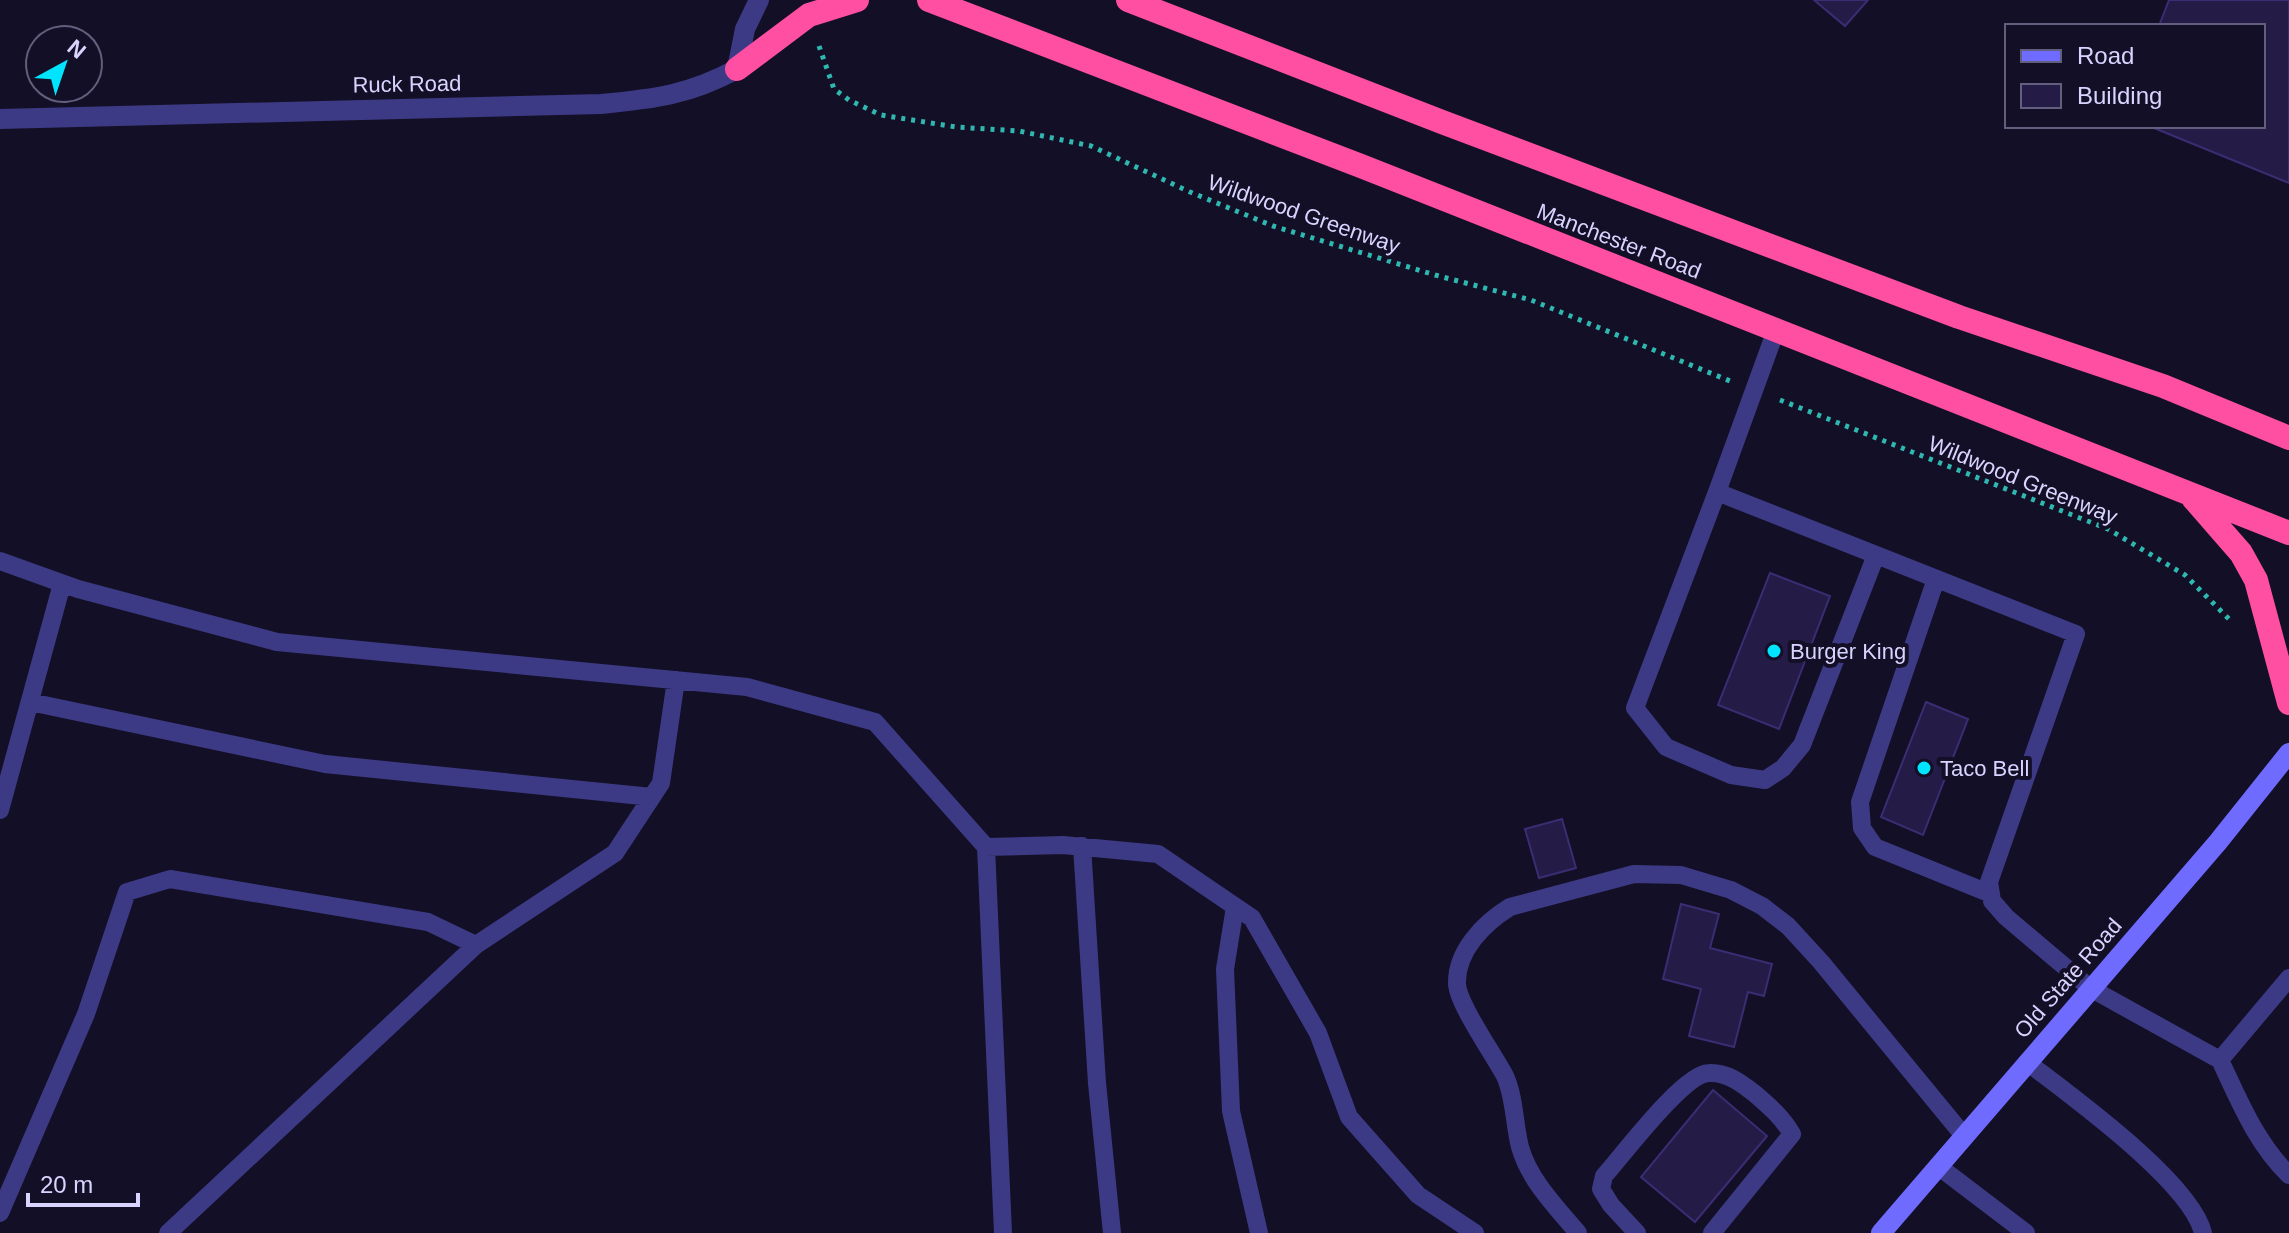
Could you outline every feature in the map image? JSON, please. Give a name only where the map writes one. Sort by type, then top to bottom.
[{"type":"highway","points":[[737,69],[809,15],[857,0]]},
{"type":"highway","name":"Manchester Road","points":[[929,0],[2289,533]]},
{"type":"highway","points":[[1128,0],[1945,312],[2163,386],[2289,438]]},
{"type":"highway","points":[[2189,493],[2241,553],[2256,580],[2289,703]]},
{"type":"street","points":[[737,69],[745,29],[759,0]]},
{"type":"street","name":"Ruck Road","points":[[0,119],[98,114],[601,104],[659,99],[708,85],[737,69]]},
{"type":"street","name":"Old State Road","points":[[1881,1233],[2218,842],[2289,753]]},
{"type":"lane","points":[[1776,330],[1635,708],[1666,747],[1731,775],[1765,780],[1783,768],[1802,745],[1876,555]]},
{"type":"lane","points":[[1717,492],[2076,634],[1989,882],[1992,901],[2006,917],[2090,988],[2220,1060],[2249,1122],[2289,1175]]},
{"type":"lane","points":[[0,561],[62,584],[277,642],[747,687],[875,722],[986,847],[1003,1233]]},
{"type":"lane","points":[[1936,579],[1860,802],[1862,828],[1875,847],[1991,894]]},
{"type":"lane","points":[[0,810],[62,584]]},
{"type":"lane","points":[[168,1233],[476,945],[615,853],[661,783],[676,680]]},
{"type":"lane","points":[[30,702],[325,764],[652,797]]},
{"type":"lane","points":[[986,847],[1082,846],[1158,854],[1252,918],[1318,1033],[1349,1117],[1418,1195],[1475,1233]]},
{"type":"lane","points":[[1082,846],[1097,1083],[1112,1233]]},
{"type":"lane","points":[[1578,1233],[1541,1188],[1521,1149],[1509,1085],[1457,988],[1458,967],[1471,941],[1494,917],[1510,907],[1634,874],[1681,875],[1731,890],[1762,906],[1788,926],[1964,1136]]},
{"type":"lane","points":[[0,1213],[86,1014],[127,892],[170,879],[428,922],[476,945]]},
{"type":"lane","points":[[1235,907],[1225,969],[1231,1111],[1259,1233]]},
{"type":"lane","points":[[2220,1060],[2289,978]]},
{"type":"lane","points":[[2027,1062],[2105,1122],[2170,1183],[2200,1222],[2203,1233]]},
{"type":"lane","points":[[1637,1233],[1601,1189],[1604,1176],[1682,1087],[1709,1072],[1740,1082],[1776,1112],[1792,1134],[1712,1233]]},
{"type":"lane","points":[[1938,1166],[2026,1233]]},
{"type":"path","name":"Wildwood Greenway","points":[[816,36],[834,89],[881,115],[956,127],[1019,131],[1091,146],[1273,226],[1435,275],[1531,300],[1723,378]]},
{"type":"path","name":"Wildwood Greenway","points":[[1813,413],[2108,529],[2185,575],[2235,625]]},
{"type":"building","points":[[1814,0],[1868,0],[1845,26]]},
{"type":"building","points":[[2169,0],[2289,0],[2289,183],[2154,128],[2265,128],[2265,24],[2160,24]]},
{"type":"building","name":"Burger King","points":[[1770,573],[1830,596],[1779,729],[1718,705]]},
{"type":"building","name":"Taco Bell","points":[[1926,702],[1968,719],[1923,835],[1881,817]]},
{"type":"building","points":[[1562,819],[1576,868],[1539,878],[1525,829]]},
{"type":"building","points":[[1681,904],[1719,914],[1710,948],[1772,964],[1764,996],[1748,992],[1734,1047],[1689,1036],[1701,989],[1663,979]]},
{"type":"building","points":[[1713,1090],[1767,1136],[1695,1222],[1641,1177]]},
{"type":"place","name":"Burger King","points":[[1774,651]]},
{"type":"place","name":"Taco Bell","points":[[1924,768]]}]
